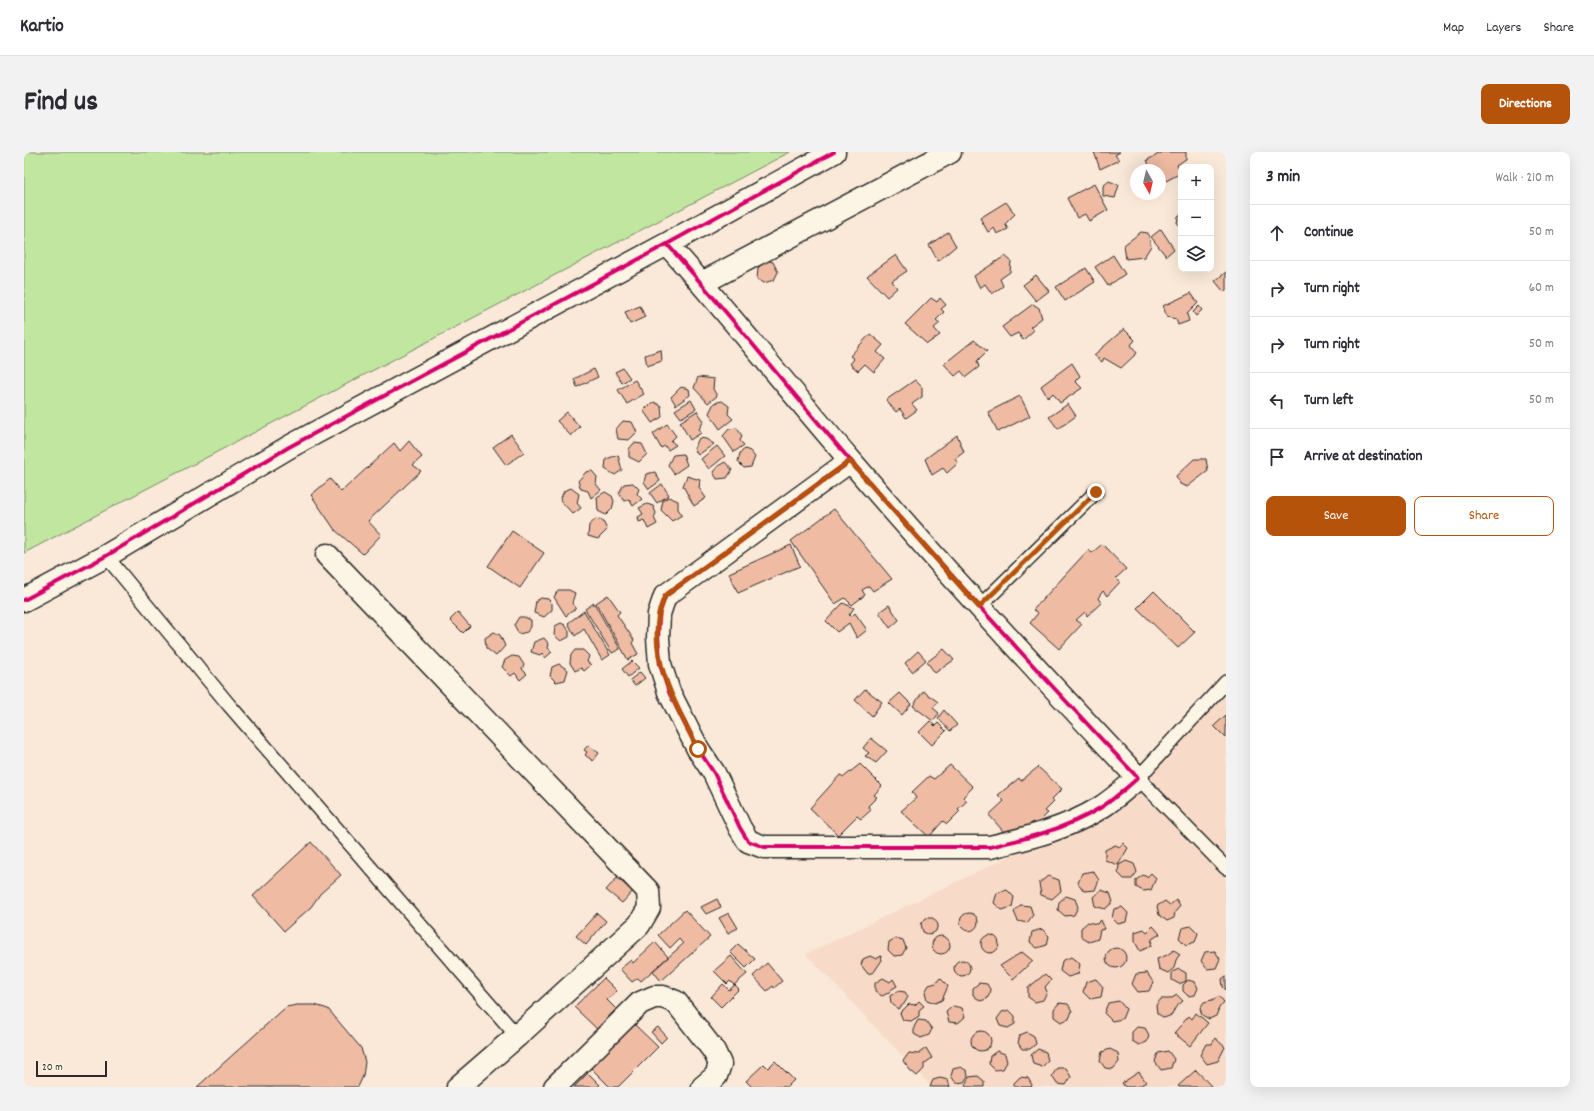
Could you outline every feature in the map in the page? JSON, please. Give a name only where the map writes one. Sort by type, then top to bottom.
[{"type":"street","points":[[24,600],[106,556],[290,447],[667,244],[834,152]]},
{"type":"street","points":[[702,283],[950,152]]},
{"type":"street","points":[[667,244],[702,283],[850,461],[1016,648],[1138,778],[1101,808],[1072,823],[1023,839],[990,846],[764,846],[748,841],[740,828],[714,773],[698,749],[669,692],[660,664],[658,638],[659,614],[665,596],[850,461]]},
{"type":"street","points":[[327,555],[648,891],[649,908],[639,925],[517,1036],[458,1087]]},
{"type":"street","points":[[556,1087],[640,1003],[654,998],[663,997],[676,1002],[714,1051],[720,1064],[716,1076],[703,1087]]},
{"type":"lane","points":[[979,607],[1096,492]]},
{"type":"lane","points":[[106,556],[228,705],[517,1036]]},
{"type":"lane","points":[[1226,682],[1138,778],[1226,868]]},
{"type":"shaded area","points":[[1226,686],[1226,1087],[932,1087],[806,954],[1131,798]]},
{"type":"green space","points":[[24,152],[790,152],[24,553]]},
{"type":"building","points":[[1094,152],[1120,152],[1115,155],[1119,160],[1100,169]]},
{"type":"building","points":[[1163,152],[1186,152],[1186,159],[1177,165],[1178,175],[1166,181],[1166,164],[1149,164],[1147,160]]},
{"type":"building","points":[[1109,181],[1119,185],[1115,198],[1103,196],[1103,186]]},
{"type":"building","points":[[1094,184],[1108,210],[1089,221],[1085,214],[1077,218],[1067,198]]},
{"type":"building","points":[[1006,202],[1015,214],[1005,224],[1008,229],[997,234],[994,228],[988,232],[980,218]]},
{"type":"building","points":[[1161,229],[1174,249],[1166,256],[1151,237]]},
{"type":"building","points":[[948,232],[956,246],[938,261],[929,245]]},
{"type":"building","points":[[1141,232],[1148,233],[1151,246],[1144,257],[1126,259],[1124,245]]},
{"type":"building","points":[[896,255],[907,271],[892,281],[897,288],[887,297],[867,276]]},
{"type":"building","points":[[1113,255],[1125,274],[1108,286],[1095,267]]},
{"type":"building","points":[[1005,256],[1011,261],[1010,272],[1000,279],[1003,286],[992,294],[985,284],[980,288],[974,276]]},
{"type":"building","points":[[766,260],[773,262],[778,272],[774,280],[764,283],[757,279],[758,268]]},
{"type":"building","points":[[1086,268],[1095,282],[1065,301],[1056,287]]},
{"type":"building","points":[[1226,272],[1226,290],[1224,292],[1215,281]]},
{"type":"building","points":[[1036,275],[1049,291],[1036,301],[1023,285]]},
{"type":"building","points":[[1191,293],[1198,303],[1187,314],[1189,321],[1178,325],[1176,319],[1167,317],[1163,306]]},
{"type":"building","points":[[931,298],[937,302],[940,298],[946,305],[941,309],[944,312],[936,320],[940,323],[934,328],[940,335],[927,344],[905,324]]},
{"type":"building","points":[[1033,304],[1039,308],[1042,318],[1030,327],[1034,330],[1023,340],[1018,333],[1010,337],[1002,327]]},
{"type":"building","points":[[640,306],[645,317],[630,324],[625,312]]},
{"type":"building","points":[[1199,306],[1202,310],[1196,316],[1193,312]]},
{"type":"building","points":[[1124,329],[1135,340],[1131,345],[1137,353],[1121,368],[1104,358],[1102,362],[1094,355]]},
{"type":"building","points":[[870,334],[883,345],[877,352],[885,359],[874,372],[865,364],[858,371],[850,364],[854,359],[850,356]]},
{"type":"building","points":[[974,340],[987,351],[977,361],[979,367],[966,377],[961,371],[955,376],[944,364]]},
{"type":"building","points":[[661,350],[662,361],[647,366],[645,355]]},
{"type":"building","points":[[1072,363],[1080,376],[1075,381],[1082,388],[1060,403],[1053,393],[1048,398],[1041,386]]},
{"type":"building","points":[[623,368],[630,378],[622,383],[615,372]]},
{"type":"building","points":[[594,369],[598,377],[577,387],[574,379]]},
{"type":"building","points":[[698,377],[714,379],[713,389],[717,396],[708,403],[694,388]]},
{"type":"building","points":[[635,380],[644,394],[627,404],[618,390]]},
{"type":"building","points":[[915,380],[922,387],[922,397],[912,404],[917,410],[906,418],[900,409],[896,412],[886,400]]},
{"type":"building","points":[[681,387],[689,389],[690,395],[676,405],[671,397]]},
{"type":"building","points":[[1020,396],[1030,416],[998,432],[988,412]]},
{"type":"building","points":[[691,400],[696,409],[681,418],[675,410]]},
{"type":"building","points":[[722,401],[729,406],[728,414],[733,419],[720,429],[709,413],[714,403]]},
{"type":"building","points":[[654,402],[661,406],[662,417],[652,423],[643,410]]},
{"type":"building","points":[[1068,404],[1076,416],[1058,429],[1049,417]]},
{"type":"building","points":[[697,411],[704,421],[699,429],[701,433],[690,440],[680,422]]},
{"type":"building","points":[[567,412],[580,427],[571,436],[557,421]]},
{"type":"building","points":[[623,421],[632,422],[637,432],[629,440],[618,439],[616,429]]},
{"type":"building","points":[[667,424],[676,436],[671,441],[676,445],[668,450],[665,446],[661,448],[653,434]]},
{"type":"building","points":[[737,428],[742,436],[740,441],[744,445],[734,452],[723,436],[729,429]]},
{"type":"building","points":[[511,434],[524,452],[506,465],[493,447]]},
{"type":"building","points":[[957,435],[964,452],[955,459],[958,463],[947,473],[943,468],[932,475],[925,459]]},
{"type":"building","points":[[699,438],[706,439],[714,444],[698,455],[694,449]]},
{"type":"building","points":[[409,441],[422,457],[413,465],[421,471],[368,521],[381,535],[363,554],[335,530],[311,495],[330,479],[341,492],[394,443],[400,451]]},
{"type":"building","points":[[634,443],[642,444],[647,454],[639,462],[629,457],[629,449]]},
{"type":"building","points":[[717,446],[725,456],[709,469],[701,459]]},
{"type":"building","points":[[745,449],[750,451],[755,457],[751,467],[744,468],[738,462],[740,453]]},
{"type":"building","points":[[683,454],[687,465],[674,474],[668,465],[673,455]]},
{"type":"building","points":[[618,455],[622,470],[615,475],[605,469],[606,459]]},
{"type":"building","points":[[1194,459],[1206,459],[1208,471],[1187,487],[1180,484],[1176,476]]},
{"type":"building","points":[[725,462],[732,470],[727,478],[717,479],[713,472],[718,466]]},
{"type":"building","points":[[592,471],[597,477],[596,484],[601,490],[591,498],[588,491],[581,489],[578,481],[586,472]]},
{"type":"building","points":[[655,472],[660,481],[649,489],[644,482],[646,474]]},
{"type":"building","points":[[687,476],[700,480],[699,488],[706,498],[694,506],[683,486]]},
{"type":"building","points":[[633,483],[639,489],[637,494],[642,499],[633,506],[629,499],[624,501],[619,493],[624,484]]},
{"type":"building","points":[[662,484],[669,495],[657,503],[650,493]]},
{"type":"building","points":[[571,488],[579,494],[577,503],[581,508],[573,514],[560,500],[564,491]]},
{"type":"building","points":[[605,492],[612,496],[614,501],[612,509],[606,515],[598,511],[597,497]]},
{"type":"building","points":[[669,497],[678,501],[678,509],[682,515],[672,521],[661,510],[663,500]]},
{"type":"building","points":[[647,504],[653,506],[656,513],[654,518],[657,524],[648,529],[644,520],[639,522],[638,517],[643,514],[639,508]]},
{"type":"building","points":[[834,509],[892,579],[873,591],[869,586],[862,590],[865,595],[852,605],[845,598],[835,604],[791,541]]},
{"type":"building","points":[[596,519],[603,521],[607,530],[598,539],[588,536],[589,525]]},
{"type":"building","points":[[512,531],[544,553],[520,588],[488,566]]},
{"type":"building","points":[[1102,544],[1126,569],[1116,578],[1120,582],[1107,596],[1103,591],[1098,598],[1101,603],[1087,616],[1085,612],[1076,620],[1082,624],[1059,649],[1030,623],[1038,613],[1033,610],[1088,550],[1092,553]]},
{"type":"building","points":[[791,545],[800,566],[738,593],[729,573]]},
{"type":"building","points":[[558,590],[569,590],[575,593],[572,603],[576,608],[566,616],[554,597]]},
{"type":"building","points":[[1154,591],[1195,632],[1178,648],[1137,608]]},
{"type":"building","points":[[608,595],[620,612],[617,615],[634,640],[632,643],[638,654],[628,660],[596,603]]},
{"type":"building","points":[[541,598],[548,599],[552,603],[552,610],[544,617],[534,613],[536,601]]},
{"type":"building","points":[[594,603],[620,649],[612,653],[585,609]]},
{"type":"building","points":[[843,603],[854,608],[849,615],[852,616],[855,613],[867,630],[857,638],[849,623],[837,632],[826,621]]},
{"type":"building","points":[[889,605],[899,620],[890,628],[879,612]]},
{"type":"building","points":[[584,611],[610,655],[602,660],[584,629],[575,636],[568,623]]},
{"type":"building","points":[[458,612],[470,626],[463,633],[450,620]]},
{"type":"building","points":[[519,617],[524,617],[531,620],[531,627],[527,632],[519,634],[514,625]]},
{"type":"building","points":[[561,623],[565,625],[569,631],[569,637],[561,641],[554,635],[555,626]]},
{"type":"building","points":[[494,632],[500,635],[505,646],[496,656],[486,648],[485,638]]},
{"type":"building","points":[[544,638],[549,644],[548,648],[552,652],[545,658],[542,653],[540,655],[531,652],[534,642]]},
{"type":"building","points":[[944,649],[954,660],[935,673],[927,662]]},
{"type":"building","points":[[575,650],[583,650],[589,656],[587,662],[591,665],[584,671],[581,668],[575,671],[570,663],[571,655]]},
{"type":"building","points":[[918,651],[926,660],[912,672],[905,663]]},
{"type":"building","points":[[512,656],[519,657],[524,665],[522,669],[527,674],[520,680],[515,673],[511,676],[502,667],[505,660]]},
{"type":"building","points":[[632,661],[639,668],[628,677],[622,669]]},
{"type":"building","points":[[559,664],[568,670],[565,680],[556,682],[550,676],[552,667]]},
{"type":"building","points":[[640,672],[645,678],[635,686],[630,680]]},
{"type":"building","points":[[865,689],[882,702],[872,716],[855,700]]},
{"type":"building","points":[[923,691],[938,702],[933,708],[939,713],[933,721],[913,706]]},
{"type":"building","points":[[900,693],[911,704],[902,715],[889,703]]},
{"type":"building","points":[[944,710],[957,725],[950,731],[938,718]]},
{"type":"building","points":[[1226,715],[1226,738],[1214,726]]},
{"type":"building","points":[[930,721],[935,726],[938,723],[946,731],[932,745],[919,732]]},
{"type":"building","points":[[871,738],[887,751],[876,763],[865,756],[869,753],[863,748]]},
{"type":"building","points":[[588,745],[599,753],[593,761],[585,755],[587,752],[584,750]]},
{"type":"building","points":[[860,764],[882,786],[874,795],[877,797],[868,806],[871,810],[861,819],[857,816],[838,835],[810,808],[840,775],[844,777]]},
{"type":"building","points":[[950,765],[973,787],[963,797],[967,801],[958,809],[960,811],[947,824],[943,821],[929,837],[901,811],[916,798],[912,792],[929,776],[934,779]]},
{"type":"building","points":[[1038,767],[1062,789],[1051,800],[1054,802],[1045,811],[1048,813],[1036,825],[1033,822],[1011,840],[989,815],[1004,801],[998,795],[1019,778],[1021,781]]},
{"type":"building","points":[[311,842],[341,875],[320,894],[311,907],[284,931],[253,896]]},
{"type":"building","points":[[1123,843],[1128,848],[1118,865],[1105,860],[1105,850],[1115,845],[1120,847]]},
{"type":"building","points":[[1126,861],[1134,864],[1137,872],[1132,879],[1124,879],[1118,873],[1119,865]]},
{"type":"building","points":[[1093,871],[1099,880],[1095,890],[1084,891],[1078,883],[1082,873]]},
{"type":"building","points":[[1151,873],[1156,878],[1151,890],[1143,891],[1136,887],[1136,880],[1143,875],[1147,877]]},
{"type":"building","points":[[1048,876],[1059,880],[1061,891],[1052,899],[1041,895],[1039,883]]},
{"type":"building","points":[[617,878],[633,891],[622,903],[606,890]]},
{"type":"building","points":[[1007,890],[1014,897],[1012,907],[1002,910],[994,903],[997,893]]},
{"type":"building","points":[[1101,890],[1110,893],[1113,902],[1105,909],[1095,906],[1093,897]]},
{"type":"building","points":[[1066,896],[1075,899],[1078,907],[1074,915],[1065,916],[1058,910],[1059,902]]},
{"type":"building","points":[[717,899],[721,907],[706,914],[701,907]]},
{"type":"building","points":[[1176,900],[1180,906],[1175,912],[1174,918],[1167,921],[1159,915],[1157,906],[1165,901],[1170,905]]},
{"type":"building","points":[[1020,905],[1030,906],[1033,915],[1027,923],[1018,921],[1014,912]]},
{"type":"building","points":[[1122,907],[1128,913],[1126,922],[1118,924],[1112,918],[1114,909]]},
{"type":"building","points":[[685,910],[710,937],[661,981],[653,971],[683,944],[679,939],[670,948],[658,935]]},
{"type":"building","points":[[597,913],[606,921],[586,945],[576,936]]},
{"type":"building","points":[[729,913],[738,928],[728,933],[719,918]]},
{"type":"building","points":[[969,913],[975,916],[978,922],[975,928],[969,931],[963,928],[960,922],[963,916]]},
{"type":"building","points":[[926,918],[933,918],[938,924],[936,931],[930,935],[923,932],[921,924]]},
{"type":"building","points":[[1101,920],[1105,929],[1100,930],[1098,939],[1089,942],[1081,937],[1081,928],[1088,922],[1097,924]]},
{"type":"building","points":[[1153,926],[1160,934],[1152,939],[1151,946],[1140,951],[1135,942],[1135,932],[1144,929],[1147,932]]},
{"type":"building","points":[[1191,926],[1198,933],[1195,942],[1186,945],[1179,938],[1182,928]]},
{"type":"building","points":[[1042,929],[1049,936],[1047,945],[1037,948],[1030,942],[1032,932]]},
{"type":"building","points":[[990,935],[996,938],[999,944],[996,950],[990,953],[984,950],[981,944],[984,938]]},
{"type":"building","points":[[941,936],[947,939],[950,945],[947,951],[941,954],[935,951],[932,945],[935,939]]},
{"type":"building","points":[[896,938],[903,940],[906,948],[902,955],[894,956],[888,950],[889,942]]},
{"type":"building","points":[[655,942],[668,957],[641,981],[638,978],[632,982],[620,969],[631,960],[633,963]]},
{"type":"building","points":[[738,944],[755,959],[746,968],[730,952]]},
{"type":"building","points":[[1116,948],[1123,951],[1126,958],[1123,965],[1116,968],[1109,965],[1106,958],[1109,951]]},
{"type":"building","points":[[1174,950],[1180,954],[1176,960],[1174,968],[1168,973],[1159,969],[1157,959]]},
{"type":"building","points":[[1215,951],[1220,959],[1216,968],[1207,969],[1201,961],[1205,952]]},
{"type":"building","points":[[1022,952],[1033,961],[1013,979],[1000,966]]},
{"type":"building","points":[[731,956],[747,974],[734,985],[730,981],[727,984],[714,971]]},
{"type":"building","points":[[870,956],[876,959],[881,956],[882,960],[874,972],[868,974],[861,965],[863,959]]},
{"type":"building","points":[[1071,957],[1080,964],[1078,974],[1068,977],[1060,971],[1062,961]]},
{"type":"building","points":[[959,960],[965,960],[970,965],[968,974],[965,976],[959,976],[954,971],[954,965]]},
{"type":"building","points":[[767,963],[782,981],[774,988],[773,986],[767,991],[753,976]]},
{"type":"building","points":[[1179,969],[1186,973],[1186,981],[1179,984],[1172,980],[1172,972]]},
{"type":"building","points":[[1147,973],[1153,982],[1149,991],[1138,992],[1132,984],[1136,974]]},
{"type":"building","points":[[1045,974],[1051,980],[1045,987],[1047,992],[1043,1000],[1035,1002],[1028,997],[1028,988]]},
{"type":"building","points":[[1226,976],[1226,990],[1223,987],[1222,979]]},
{"type":"building","points":[[604,978],[617,991],[607,1000],[616,1009],[597,1029],[574,1007]]},
{"type":"building","points":[[883,978],[890,982],[893,979],[897,986],[882,996],[875,991],[875,983]]},
{"type":"building","points":[[940,978],[948,986],[942,1000],[935,1003],[927,1000],[925,992],[929,985],[936,983]]},
{"type":"building","points":[[1096,979],[1103,987],[1101,997],[1090,999],[1083,992],[1086,982]]},
{"type":"building","points":[[1188,980],[1195,982],[1198,988],[1195,995],[1188,996],[1183,991],[1183,985]]},
{"type":"building","points":[[979,983],[987,984],[991,991],[987,999],[980,1001],[973,995],[973,988]]},
{"type":"building","points":[[723,984],[729,990],[735,985],[739,989],[721,1007],[711,997]]},
{"type":"building","points":[[898,991],[905,992],[908,997],[904,1004],[898,1009],[891,1003],[890,996]]},
{"type":"building","points":[[1177,995],[1183,1001],[1175,1008],[1172,1015],[1164,1018],[1157,1013],[1156,1005],[1161,999],[1170,999]]},
{"type":"building","points":[[1219,996],[1224,1002],[1219,1008],[1216,1016],[1209,1019],[1202,1015],[1200,1008],[1204,1002]]},
{"type":"building","points":[[919,1001],[924,1006],[919,1010],[919,1016],[911,1021],[903,1020],[900,1013],[909,1004],[915,1005]]},
{"type":"building","points":[[1119,1001],[1126,1009],[1122,1019],[1112,1021],[1104,1013],[1108,1003]]},
{"type":"building","points":[[1059,1003],[1068,1004],[1072,1011],[1069,1019],[1061,1022],[1054,1017],[1054,1009]]},
{"type":"building","points":[[297,1005],[315,1005],[328,1009],[361,1048],[365,1062],[363,1076],[358,1087],[197,1087],[286,1007]]},
{"type":"building","points":[[953,1006],[962,1008],[965,1017],[958,1023],[949,1022],[946,1012]]},
{"type":"building","points":[[1009,1010],[1015,1016],[1015,1024],[1008,1028],[1000,1026],[997,1019],[1002,1012]]},
{"type":"building","points":[[1196,1013],[1208,1023],[1190,1046],[1174,1033],[1189,1016],[1192,1019]]},
{"type":"building","points":[[918,1020],[926,1021],[932,1029],[929,1035],[921,1038],[914,1034],[914,1027]]},
{"type":"building","points":[[634,1024],[658,1047],[618,1087],[610,1087],[591,1068]]},
{"type":"building","points":[[658,1027],[667,1037],[661,1043],[651,1032]]},
{"type":"building","points":[[1137,1027],[1145,1028],[1149,1035],[1147,1042],[1139,1045],[1132,1041],[1132,1032]]},
{"type":"building","points":[[981,1031],[988,1034],[991,1041],[988,1048],[981,1051],[974,1048],[971,1041],[974,1034]]},
{"type":"building","points":[[1027,1032],[1034,1036],[1036,1044],[1030,1049],[1022,1049],[1018,1043],[1020,1035]]},
{"type":"building","points":[[1215,1038],[1225,1047],[1218,1061],[1207,1064],[1200,1055],[1206,1044],[1212,1044]]},
{"type":"building","points":[[926,1048],[932,1058],[924,1064],[924,1069],[917,1076],[903,1061],[909,1053],[918,1054]]},
{"type":"building","points":[[1038,1049],[1046,1052],[1048,1061],[1042,1067],[1033,1064],[1031,1055]]},
{"type":"building","points":[[1110,1049],[1118,1053],[1119,1062],[1113,1069],[1105,1068],[1100,1061],[1102,1052]]},
{"type":"building","points":[[997,1051],[1005,1054],[1007,1062],[1003,1069],[995,1070],[989,1064],[990,1056]]},
{"type":"building","points":[[1168,1051],[1174,1059],[1171,1068],[1161,1070],[1155,1062],[1158,1053]]},
{"type":"building","points":[[775,1061],[794,1080],[787,1087],[752,1087],[746,1081],[764,1064],[768,1068]]},
{"type":"building","points":[[961,1067],[967,1071],[968,1076],[964,1082],[956,1083],[951,1076],[953,1069]]},
{"type":"building","points":[[1057,1068],[1066,1068],[1071,1077],[1066,1085],[1057,1084],[1052,1076]]},
{"type":"building","points":[[1196,1070],[1211,1086],[1178,1086]]},
{"type":"building","points":[[1139,1072],[1146,1082],[1138,1087],[1125,1087],[1122,1083]]},
{"type":"building","points":[[588,1073],[600,1085],[597,1087],[574,1087]]},
{"type":"building","points":[[978,1076],[984,1081],[984,1087],[966,1087],[965,1085],[969,1077]]},
{"type":"building","points":[[1020,1077],[1028,1078],[1032,1085],[1031,1087],[1014,1087],[1014,1083]]},
{"type":"building","points":[[940,1078],[948,1080],[950,1087],[930,1087],[933,1080]]},
{"type":"cycle path","points":[[24,600],[106,556],[289,447],[667,244],[834,152]]},
{"type":"cycle path","points":[[667,244],[920,541],[1138,778],[1105,805],[1074,822],[1033,836],[990,847],[764,847],[748,841],[740,828],[714,773],[698,749],[669,692],[660,664],[658,638],[659,614],[665,596],[850,461]]},
{"type":"route","points":[[698,749],[669,692],[660,664],[658,638],[659,614],[665,596],[850,461],[979,607],[1096,492]]}]
